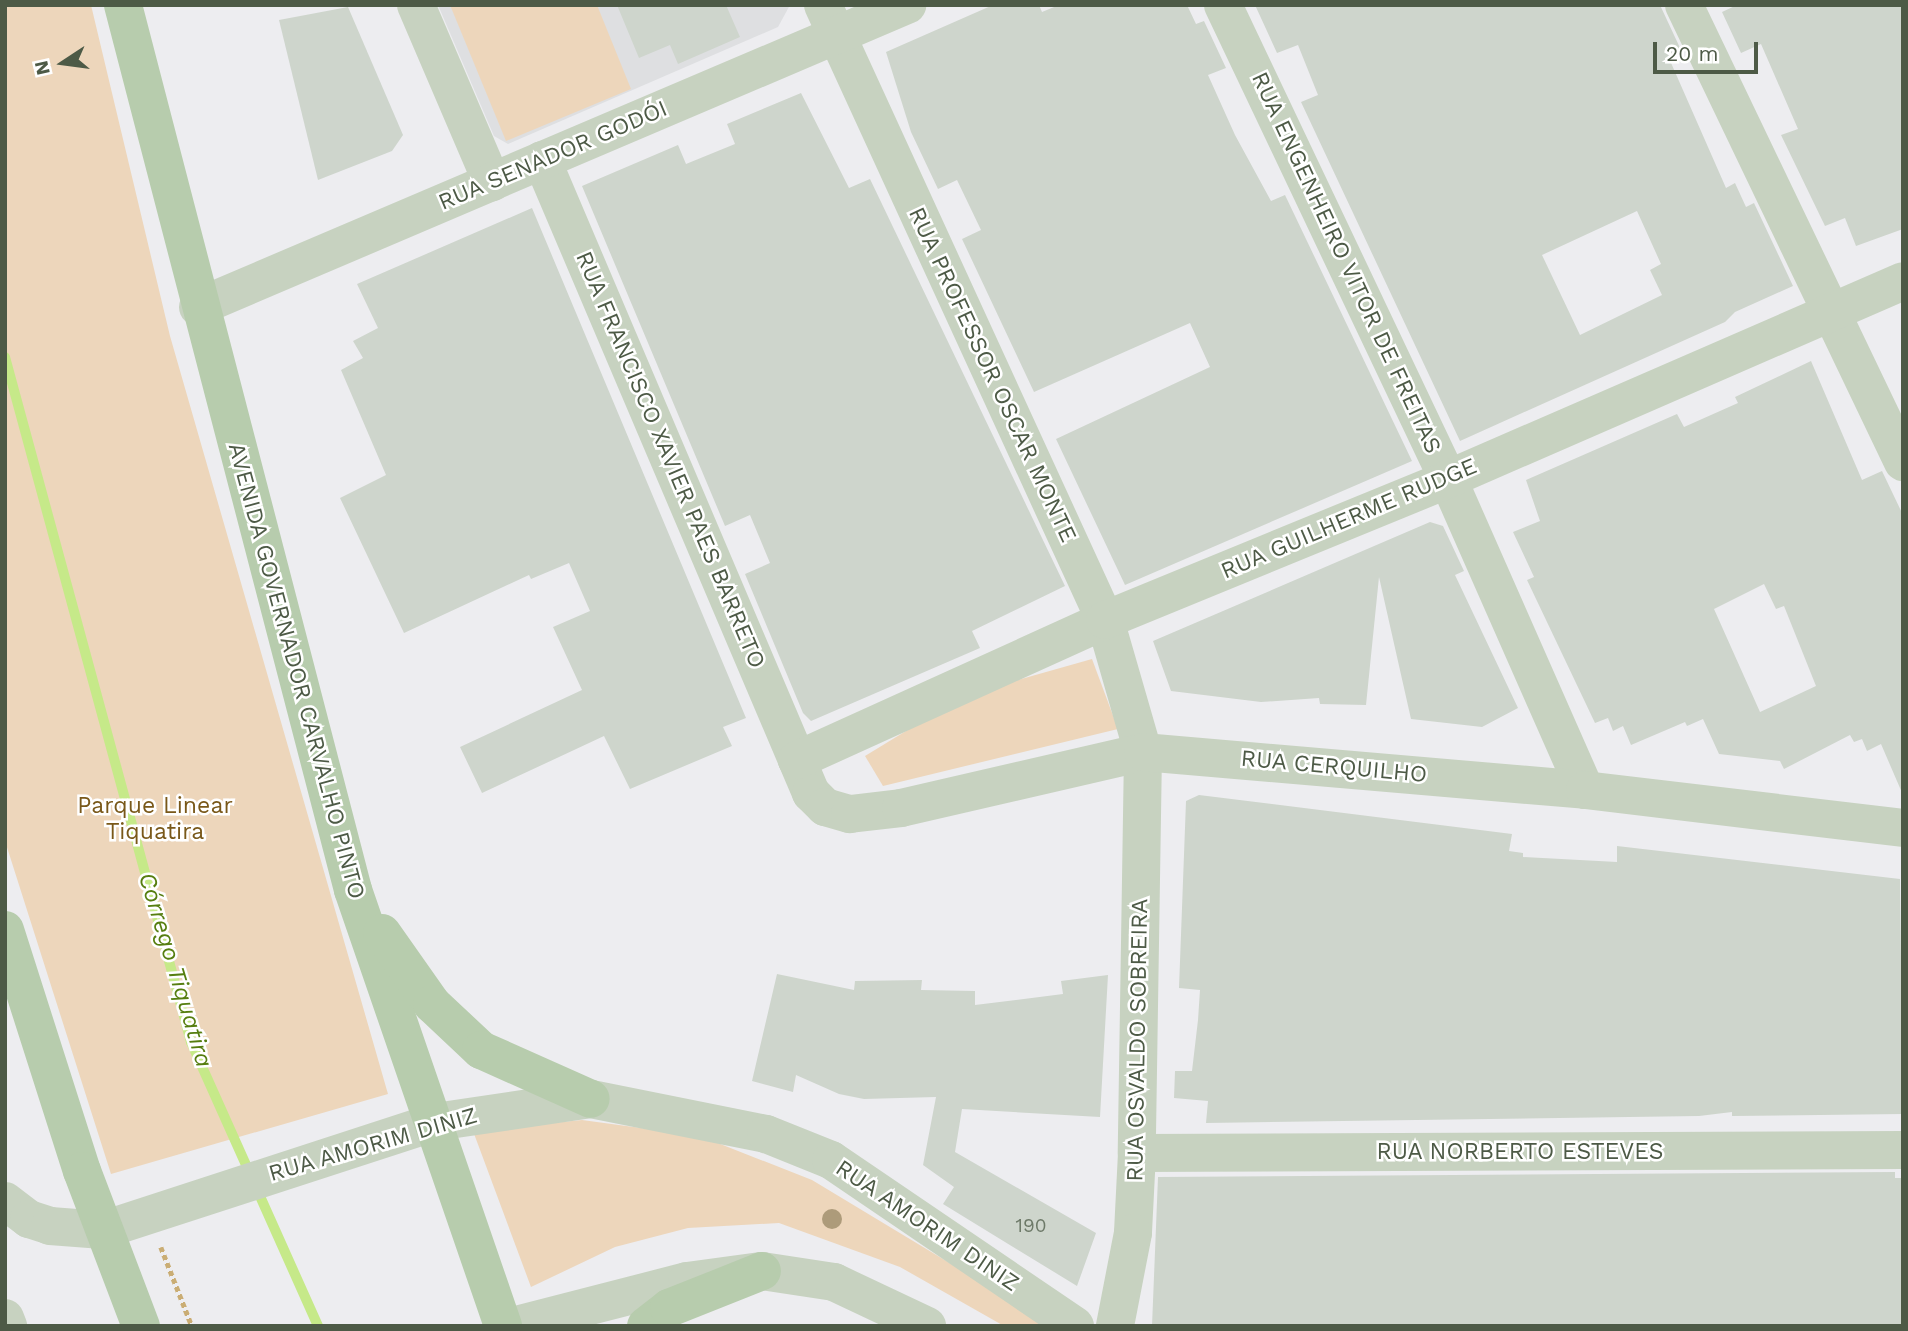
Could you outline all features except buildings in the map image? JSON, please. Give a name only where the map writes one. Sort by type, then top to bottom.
[{"type":"main road","name":"AVENIDA GOVERNADOR CARVALHO PINTO","points":[[123,5],[198,307],[353,890],[421,1127],[503,1326]]},
{"type":"main road","points":[[353,890],[432,1004],[453,1027],[481,1050],[591,1099]]},
{"type":"main road","points":[[5,930],[103,1230],[141,1326]]},
{"type":"main road","points":[[646,1326],[669,1308],[762,1271]]},
{"type":"street","points":[[416,5],[492,182]]},
{"type":"street","name":"RUA SENADOR GODÓI","points":[[198,307],[542,160],[829,20],[907,5]]},
{"type":"street","name":"RUA ENGENHEIRO VITOR DE FREITAS","points":[[1223,5],[1448,479],[1585,790]]},
{"type":"street","points":[[1684,5],[1833,309],[1903,462]]},
{"type":"street","name":"RUA PROFESSOR OSCAR MONTE","points":[[829,20],[1105,620],[1143,752]]},
{"type":"street","name":"RUA FRANCISCO XAVIER PAES BARRETO","points":[[542,160],[797,761]]},
{"type":"street","name":"RUA GUILHERME RUDGE","points":[[797,761],[1105,620],[1448,479],[1833,309],[1903,281]]},
{"type":"street","name":"RUA CERQUILHO","points":[[797,761],[811,793],[825,807],[850,814],[901,808],[1143,752],[1585,790],[1903,828]]},
{"type":"street","name":"RUA OSVALDO SOBREIRA","points":[[1115,1326],[1133,1233],[1137,1153],[1143,752]]},
{"type":"street","name":"RUA AMORIM DINIZ","points":[[5,1201],[29,1219],[50,1226],[103,1230],[421,1127],[591,1099],[766,1134],[831,1160],[1075,1326]]},
{"type":"street","name":"RUA NORBERTO ESTEVES","points":[[1137,1153],[1903,1150]]},
{"type":"street","points":[[512,1326],[687,1281],[762,1271],[834,1282],[928,1326]]},
{"type":"street","points":[[5,1318],[8,1326]]},
{"type":"shaded area","points":[[438,5],[790,5],[778,27],[508,144],[494,136]]},
{"type":"green space","name":"Parque Linear Tiquatira","points":[[5,5],[91,5],[170,336],[388,1094],[111,1174],[5,841]]},
{"type":"green space","points":[[450,5],[597,5],[631,89],[506,141]]},
{"type":"green space","points":[[1092,659],[1118,729],[883,786],[865,756],[965,695]]},
{"type":"green space","points":[[582,1120],[700,1136],[812,1180],[1054,1326],[1004,1326],[900,1267],[779,1223],[688,1228],[615,1247],[531,1287],[473,1131]]},
{"type":"waterway","name":"Córrego Tiquatira","points":[[5,357],[191,1042],[318,1326]]}]
